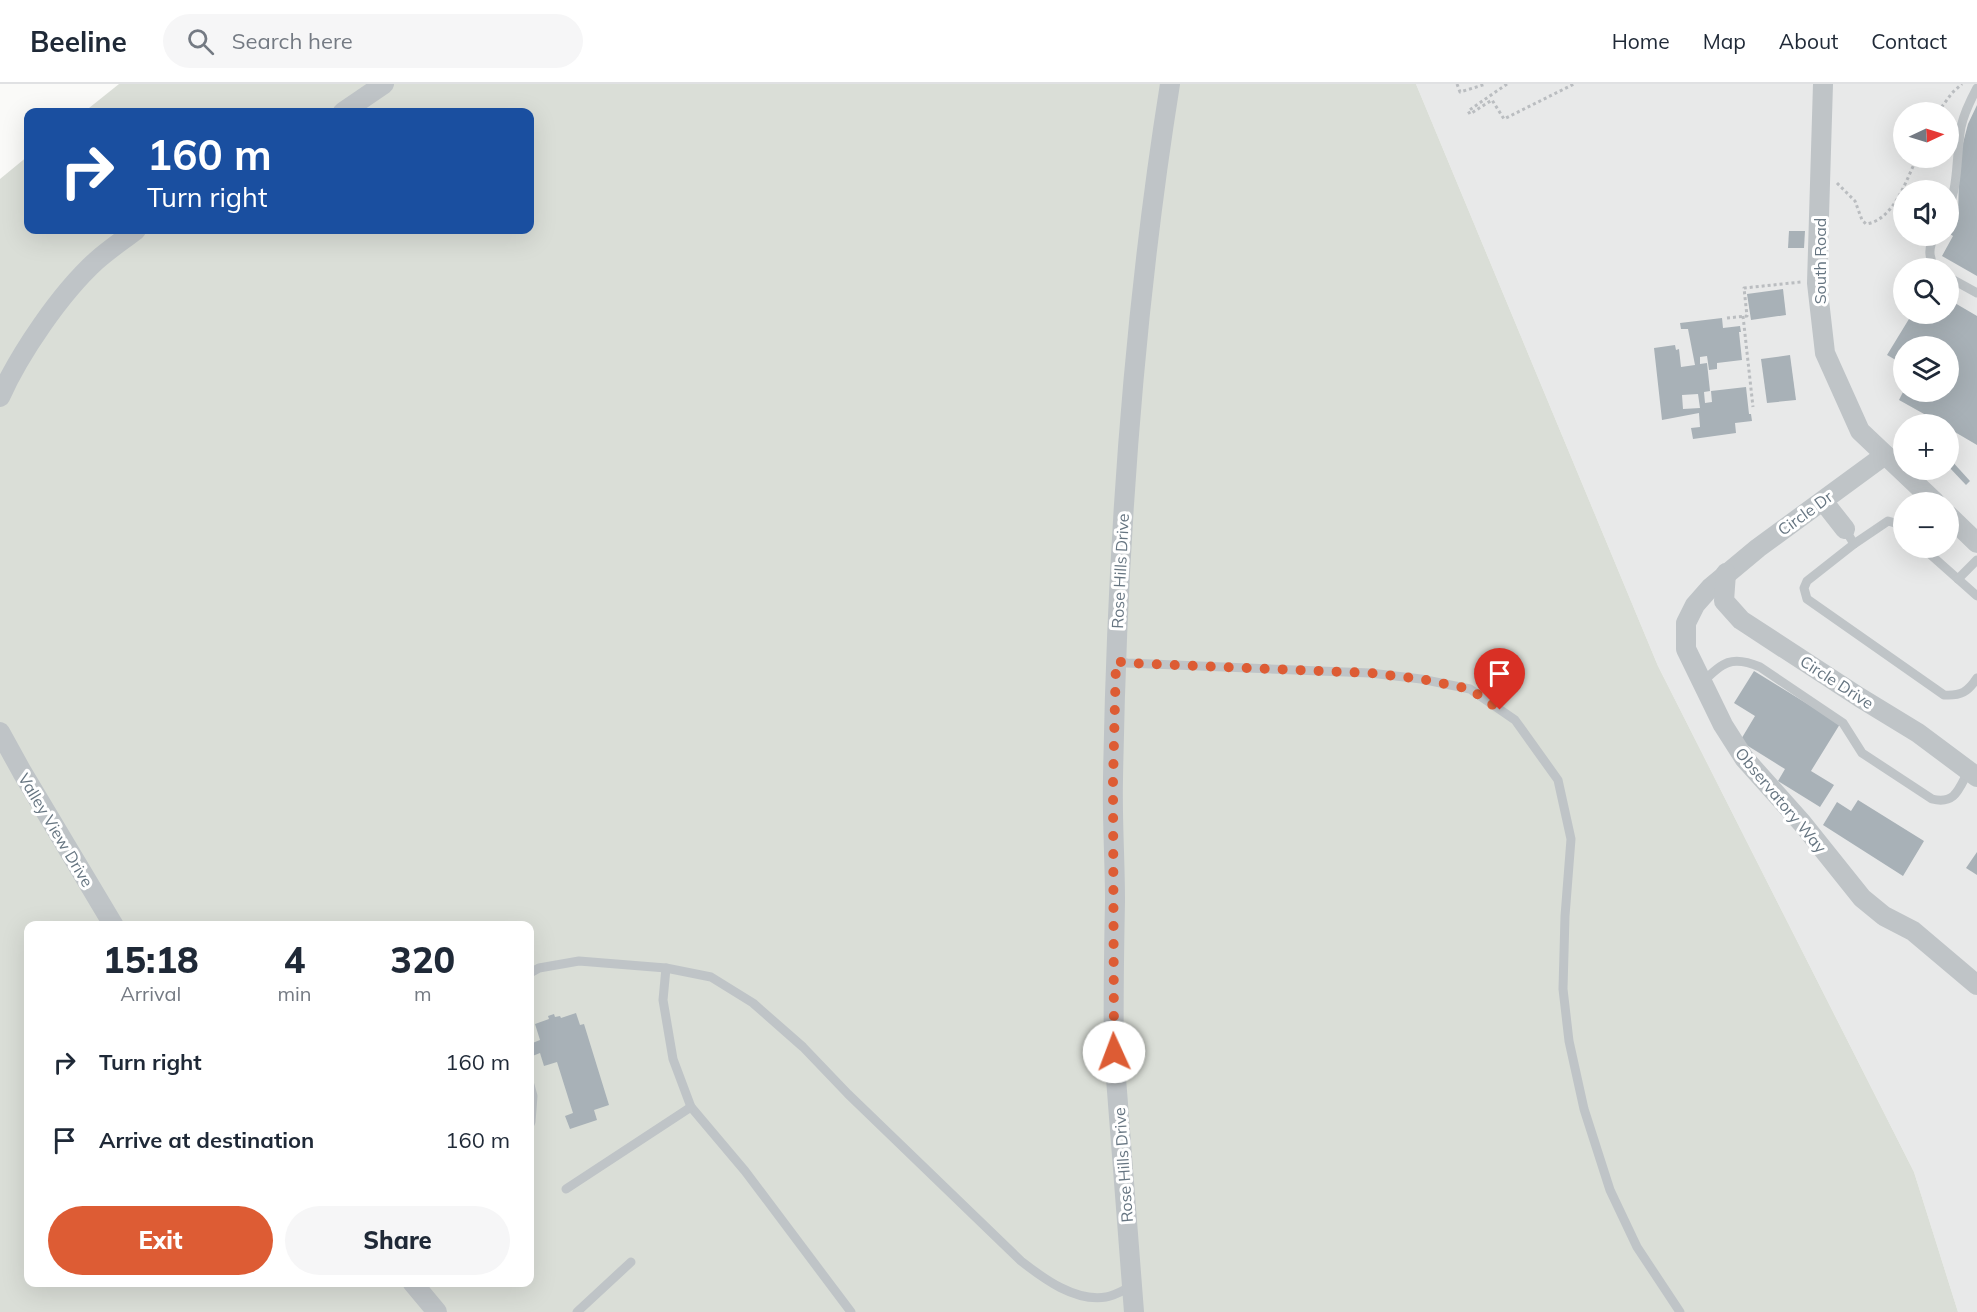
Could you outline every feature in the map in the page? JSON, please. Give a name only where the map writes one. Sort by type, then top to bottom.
[{"type":"street","points":[[349,108],[384,84]]},
{"type":"street","name":"Rose Hills Drive","points":[[1134,1312],[1114,1052],[1113,782],[1116,661],[1123,496],[1142,284],[1170,84]]},
{"type":"street","name":"South Road","points":[[1823,84],[1817,283],[1825,353],[1860,431],[1885,455]]},
{"type":"street","points":[[0,398],[21,359],[69,291],[96,261],[131,234]]},
{"type":"street","points":[[1885,455],[1924,492]]},
{"type":"street","name":"Circle Dr","points":[[1726,573],[1885,455]]},
{"type":"street","points":[[1823,501],[1850,536]]},
{"type":"street","points":[[1959,526],[1977,543]]},
{"type":"street","name":"Observatory Way","points":[[1726,573],[1695,605],[1686,623],[1686,649],[1723,725],[1744,758],[1802,823],[1862,898],[1884,916],[1913,931],[1977,985]]},
{"type":"street","name":"Circle Drive","points":[[1726,573],[1724,601],[1741,620],[1974,768]]},
{"type":"street","name":"Valley View Drive","points":[[0,732],[111,921]]},
{"type":"street","points":[[416,1287],[437,1312]]},
{"type":"lane","points":[[1956,180],[1961,127],[1967,106],[1977,88]]},
{"type":"lane","points":[[1959,283],[1977,293]]},
{"type":"lane","points":[[1893,522],[1888,521],[1850,536],[1807,580],[1804,588],[1807,599],[1944,695],[1958,696],[1970,689],[1977,678]]},
{"type":"lane","points":[[1934,558],[1977,596]]},
{"type":"lane","points":[[1958,579],[1977,560]]},
{"type":"lane","points":[[1116,661],[1370,673],[1421,679],[1470,689],[1515,720],[1558,780],[1571,839],[1565,916],[1563,989],[1569,1041],[1584,1109],[1610,1190],[1637,1247],[1680,1312]]},
{"type":"lane","points":[[1701,683],[1719,665],[1733,661],[1746,662],[1760,667],[1843,723],[1862,753],[1932,799],[1949,800],[1974,768]]},
{"type":"lane","points":[[534,971],[579,961],[666,968],[711,976],[753,1003],[803,1047],[848,1094],[1021,1261],[1045,1280],[1080,1295],[1106,1297],[1132,1286]]},
{"type":"lane","points":[[666,968],[663,1000],[673,1059],[691,1107],[745,1171],[851,1312]]},
{"type":"lane","points":[[566,1189],[691,1107]]},
{"type":"lane","points":[[577,1312],[632,1262]]},
{"type":"path","points":[[1458,84],[1460,93],[1486,84]]},
{"type":"path","points":[[1507,84],[1468,111],[1470,114],[1492,100],[1504,119],[1574,84]]},
{"type":"path","points":[[1945,102],[1962,84]]},
{"type":"path","points":[[1821,180],[1836,182],[1855,201],[1862,220],[1866,224],[1872,223],[1890,209],[1912,168]]},
{"type":"path","points":[[1727,318],[1747,316],[1744,288],[1795,282],[1808,283]]},
{"type":"path","points":[[1743,316],[1753,407]]},
{"type":"shaded area","points":[[119,84],[1416,84],[1658,666],[1914,1172],[1958,1312],[0,1312],[0,179],[24,159],[24,234],[534,234],[534,108],[89,108]]},
{"type":"shaded area","points":[[1416,84],[1977,84],[1977,1312],[1958,1312],[1914,1172],[1658,666]]},
{"type":"building","points":[[1977,105],[1977,276],[1959,266],[1959,258],[1942,256],[1948,246],[1959,246],[1959,172],[1968,124]]},
{"type":"building","points":[[1789,231],[1805,231],[1804,248],[1788,248]]},
{"type":"building","points":[[1783,289],[1786,315],[1751,320],[1747,294]]},
{"type":"building","points":[[1959,305],[1977,316],[1977,445],[1959,434],[1959,414],[1924,414],[1903,402],[1959,402],[1959,336],[1899,336],[1906,324],[1959,324]]},
{"type":"building","points":[[1722,318],[1723,328],[1740,326],[1742,360],[1717,363],[1717,369],[1709,370],[1707,356],[1700,357],[1700,364],[1707,363],[1710,391],[1704,392],[1705,403],[1712,402],[1711,391],[1746,387],[1752,421],[1735,423],[1736,433],[1693,439],[1691,428],[1700,427],[1699,413],[1662,420],[1654,348],[1675,345],[1676,350],[1679,349],[1681,367],[1695,365],[1688,329],[1681,329],[1680,323]],"holes":[[[1698,394],[1700,408],[1683,409],[1682,395]]]},
{"type":"building","points":[[1893,345],[1893,358],[1887,355]]},
{"type":"building","points":[[1790,355],[1796,400],[1767,403],[1761,359]]},
{"type":"building","points":[[1959,469],[1970,481],[1966,485],[1959,478]]},
{"type":"building","points":[[1754,671],[1840,724],[1811,771],[1834,785],[1820,807],[1778,781],[1785,769],[1740,741],[1755,716],[1734,703]]},
{"type":"building","points":[[1858,800],[1924,841],[1903,876],[1823,825],[1837,802],[1851,811]]},
{"type":"building","points":[[1977,852],[1977,875],[1966,868]]},
{"type":"building","points":[[576,1013],[580,1025],[584,1024],[609,1105],[594,1110],[597,1120],[570,1129],[565,1116],[573,1113],[557,1062],[544,1066],[540,1053],[534,1055],[534,1042],[540,1040],[535,1024],[549,1019],[548,1016],[554,1014],[555,1017],[560,1016],[561,1018]]},
{"type":"route","points":[[1114,1052],[1113,782],[1116,661],[1370,673],[1421,679],[1470,689],[1500,710]]}]
